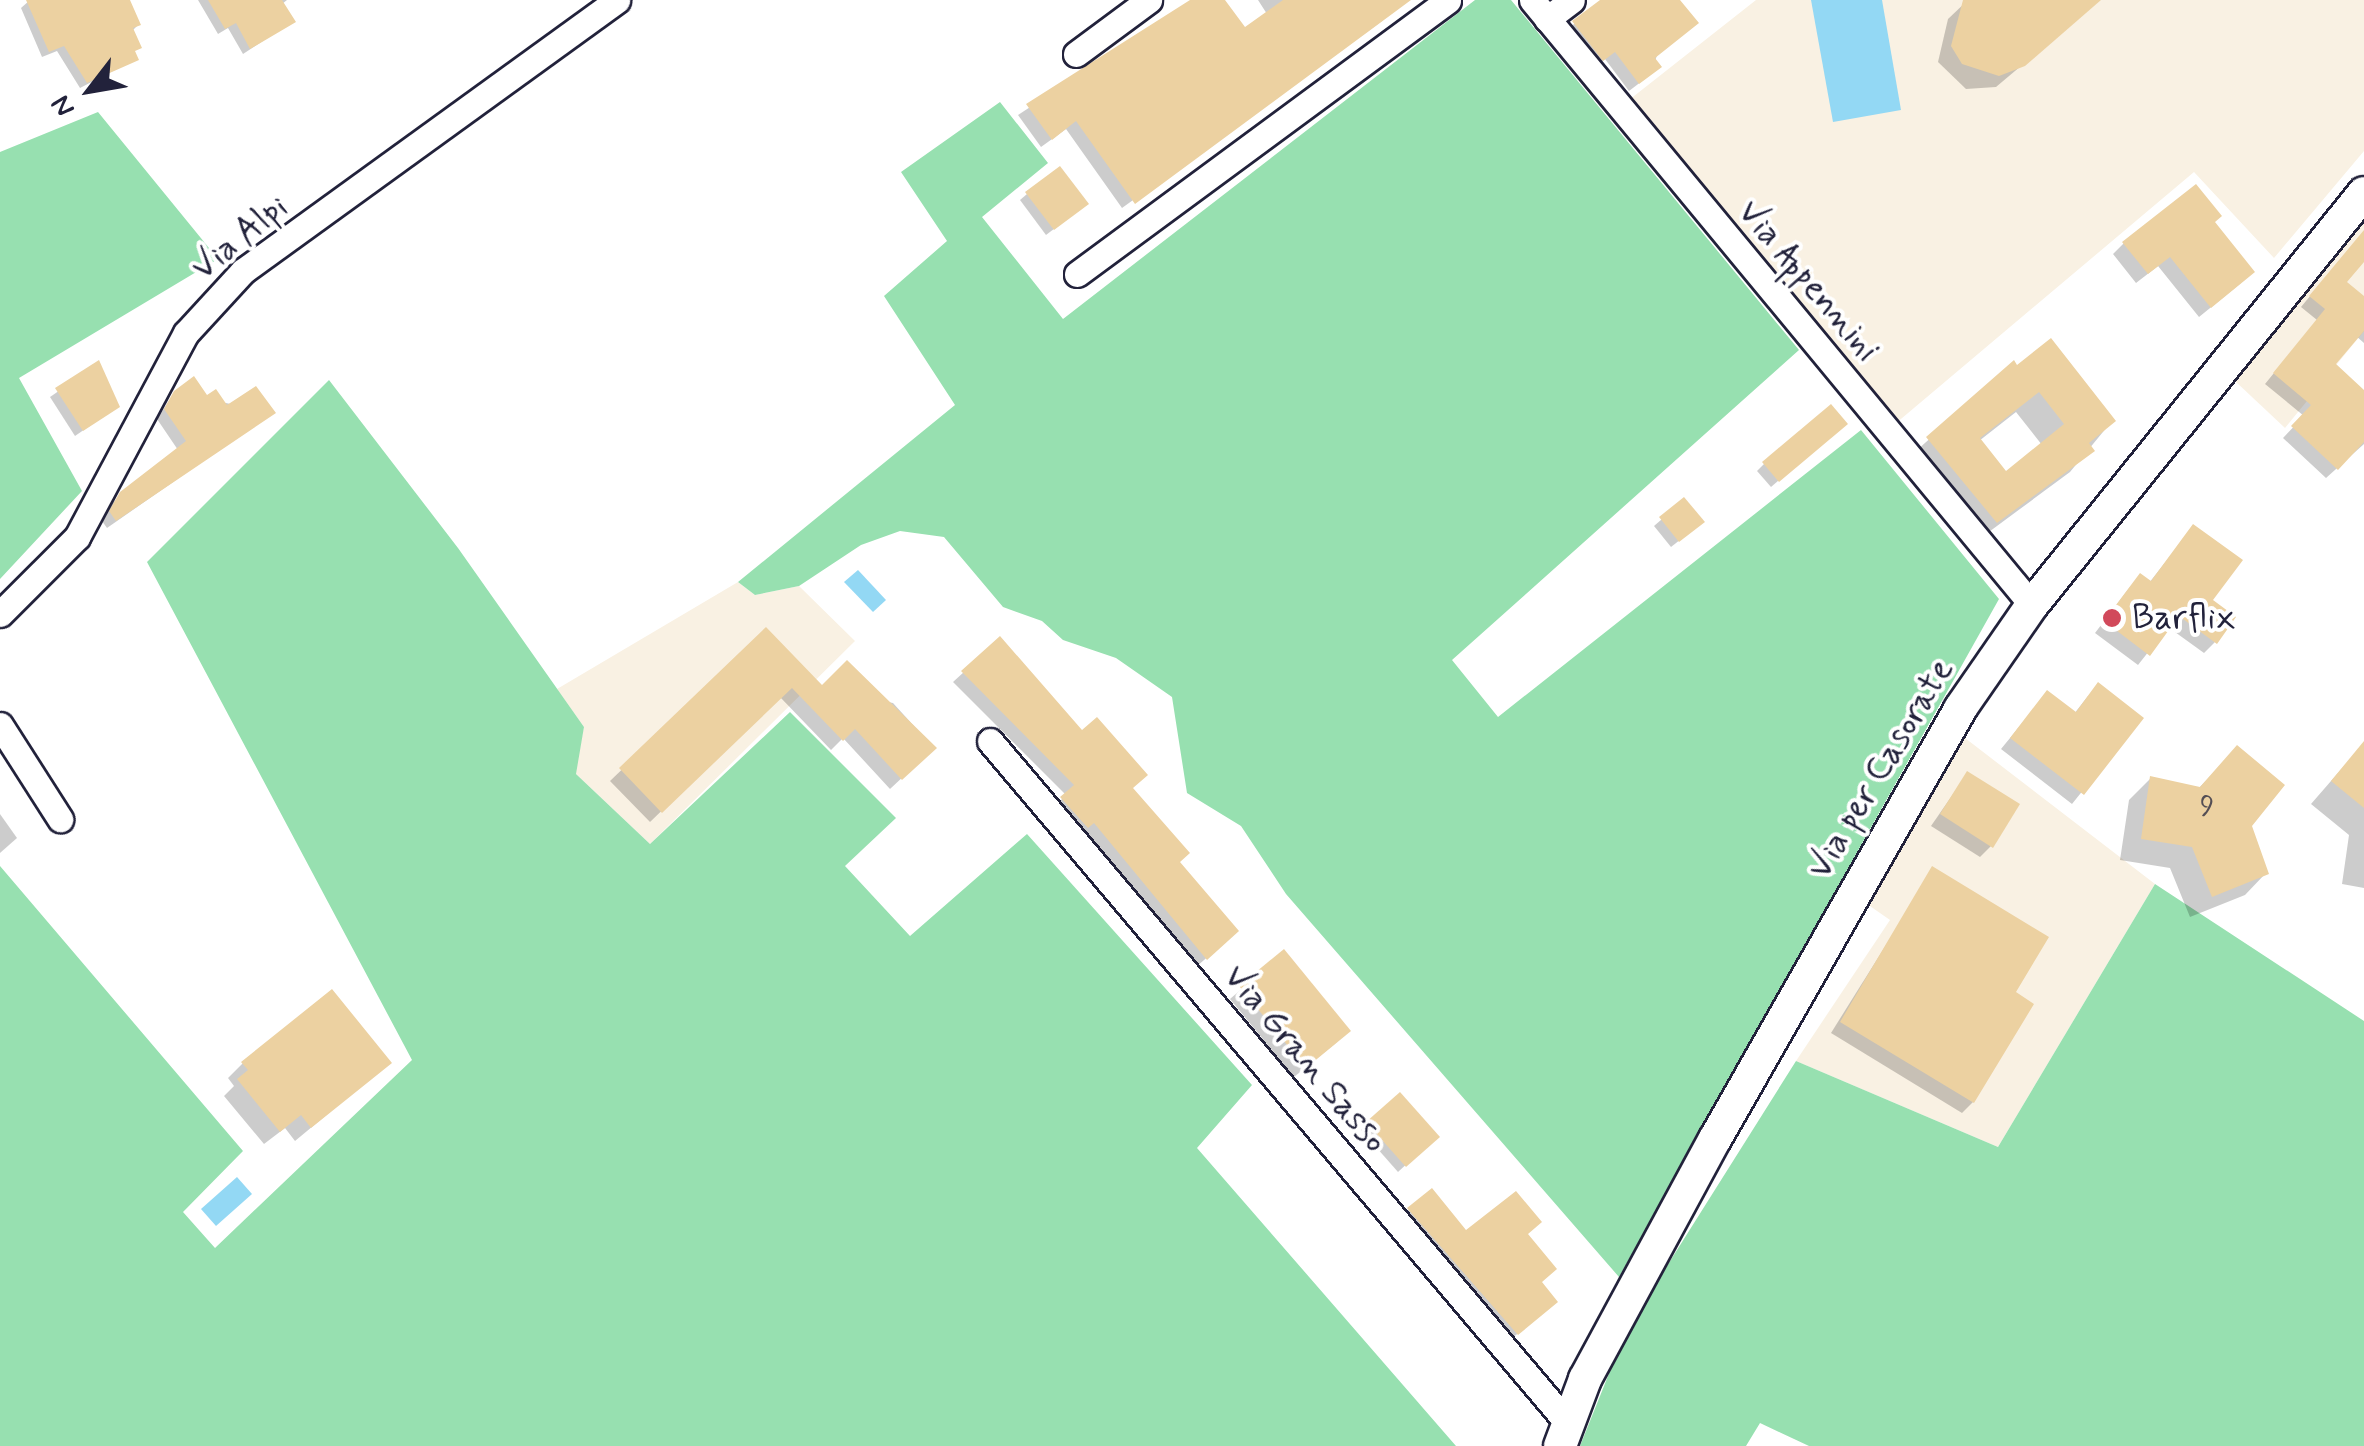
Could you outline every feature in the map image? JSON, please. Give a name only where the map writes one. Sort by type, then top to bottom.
[{"type":"street","name":"Via Alpi","points":[[0,614],[77,537],[186,333],[244,272],[617,0]]},
{"type":"street","points":[[1076,54],[1149,0]]},
{"type":"street","points":[[1077,274],[1448,0]]},
{"type":"street","points":[[1540,9],[1572,0]]},
{"type":"street","name":"Via Appennini","points":[[1540,9],[2032,605]]},
{"type":"street","name":"Via per Casorate","points":[[1564,1434],[1766,1046],[1960,709],[2032,605],[2364,193]]},
{"type":"street","points":[[0,724],[60,820]]},
{"type":"street","name":"Via Gran Sasso","points":[[990,741],[1564,1434]]},
{"type":"shaded area","points":[[1756,0],[2364,0],[2364,151],[2274,258],[2194,172],[1895,424],[1629,100]]},
{"type":"shaded area","points":[[2364,218],[2364,331],[2285,428],[2235,381]]},
{"type":"shaded area","points":[[738,582],[755,595],[799,586],[855,641],[650,844],[575,773],[584,727],[557,689]]},
{"type":"shaded area","points":[[1965,738],[2155,884],[1998,1147],[1796,1061],[1890,920],[1867,904]]},
{"type":"green space","points":[[1475,0],[1511,0],[1799,350],[1452,660],[1498,717],[1861,430],[1999,599],[1619,1277],[1286,894],[1241,826],[1187,793],[1172,697],[1116,658],[1063,640],[1042,621],[1003,607],[944,537],[900,531],[861,545],[799,586],[755,595],[738,582],[955,405],[884,296],[947,241],[901,172],[1000,102],[1048,163],[982,217],[1063,319]]},
{"type":"green space","points":[[98,112],[218,259],[19,378],[82,491],[0,579],[0,152]]},
{"type":"green space","points":[[329,380],[458,548],[584,727],[576,774],[650,844],[790,712],[896,818],[845,866],[910,936],[1027,834],[1252,1085],[1197,1148],[1456,1446],[0,1446],[0,866],[243,1151],[183,1212],[215,1248],[412,1060],[147,562]]},
{"type":"green space","points":[[2155,884],[2364,1021],[2364,1446],[1809,1446],[1760,1423],[1746,1446],[1580,1446],[1626,1331],[1796,1061],[1998,1147]]},
{"type":"water","points":[[1811,0],[1882,0],[1901,110],[1833,122]]},
{"type":"water","points":[[858,570],[886,600],[873,612],[844,582]]},
{"type":"water","points":[[237,1177],[252,1194],[216,1226],[201,1209]]},
{"type":"building","points":[[26,0],[130,0],[141,25],[133,28],[142,48],[135,51],[139,60],[87,83],[64,46],[49,52]]},
{"type":"building","points":[[208,0],[282,0],[296,22],[250,49],[236,23],[225,29]]},
{"type":"building","points":[[1190,0],[1225,0],[1245,27],[1283,0],[1411,0],[1135,204],[1076,121],[1052,140],[1026,104]]},
{"type":"building","points":[[1600,0],[1680,0],[1699,23],[1655,58],[1662,67],[1639,84],[1615,52],[1603,61],[1572,21]]},
{"type":"building","points":[[1963,0],[2101,0],[2025,66],[1999,76],[1962,64],[1951,46]]},
{"type":"building","points":[[1060,166],[1089,204],[1054,230],[1025,192]]},
{"type":"building","points":[[2196,184],[2222,216],[2215,222],[2255,272],[2211,308],[2170,257],[2148,274],[2122,242]]},
{"type":"building","points":[[2364,230],[2364,262],[2347,282],[2364,296],[2364,331],[2336,364],[2364,390],[2364,442],[2338,470],[2291,426],[2311,405],[2273,373],[2325,309],[2309,296]]},
{"type":"building","points":[[2051,338],[2116,421],[2089,443],[2095,451],[1997,523],[1926,437],[2014,360],[2017,365]],"holes":[[[2039,392],[2064,424],[2006,471],[1980,438]]]},
{"type":"building","points":[[99,360],[120,407],[83,431],[55,388]]},
{"type":"building","points":[[194,376],[207,395],[216,389],[227,405],[256,386],[276,413],[116,521],[109,511],[120,492],[186,441],[164,409],[174,391]]},
{"type":"building","points":[[1831,404],[1848,424],[1779,482],[1762,462]]},
{"type":"building","points":[[1684,497],[1705,522],[1679,542],[1659,517]]},
{"type":"building","points":[[2193,524],[2243,560],[2213,600],[2236,617],[2217,644],[2179,616],[2150,656],[2104,621],[2140,573],[2151,581]]},
{"type":"building","points":[[766,627],[822,685],[847,660],[937,748],[902,780],[855,729],[843,741],[792,688],[662,813],[619,768]]},
{"type":"building","points":[[1000,636],[1082,730],[1097,717],[1148,775],[1133,788],[1190,853],[1180,862],[1239,931],[1207,960],[1094,823],[1088,828],[1060,797],[1074,785],[961,671]]},
{"type":"building","points":[[2098,682],[2144,718],[2084,795],[2010,738],[2047,690],[2076,712]]},
{"type":"building","points":[[2364,741],[2364,808],[2331,781]]},
{"type":"building","points":[[2237,745],[2285,785],[2252,826],[2269,874],[2212,897],[2192,847],[2141,839],[2150,776],[2200,787]]},
{"type":"building","points":[[1967,771],[2020,804],[1993,848],[1940,814]]},
{"type":"building","points":[[1932,866],[2049,937],[2016,992],[2034,1004],[1974,1103],[1840,1022]]},
{"type":"building","points":[[1284,949],[1351,1031],[1306,1068],[1239,986]]},
{"type":"building","points":[[332,989],[392,1063],[311,1128],[301,1115],[280,1132],[237,1079],[248,1070],[241,1062]]},
{"type":"building","points":[[1400,1092],[1440,1137],[1406,1167],[1366,1122]]},
{"type":"building","points":[[1432,1188],[1466,1230],[1516,1191],[1542,1222],[1528,1234],[1557,1269],[1542,1282],[1558,1302],[1518,1335],[1407,1208]]},
{"type":"place","name":"Barflix","points":[[2112,618]]}]
